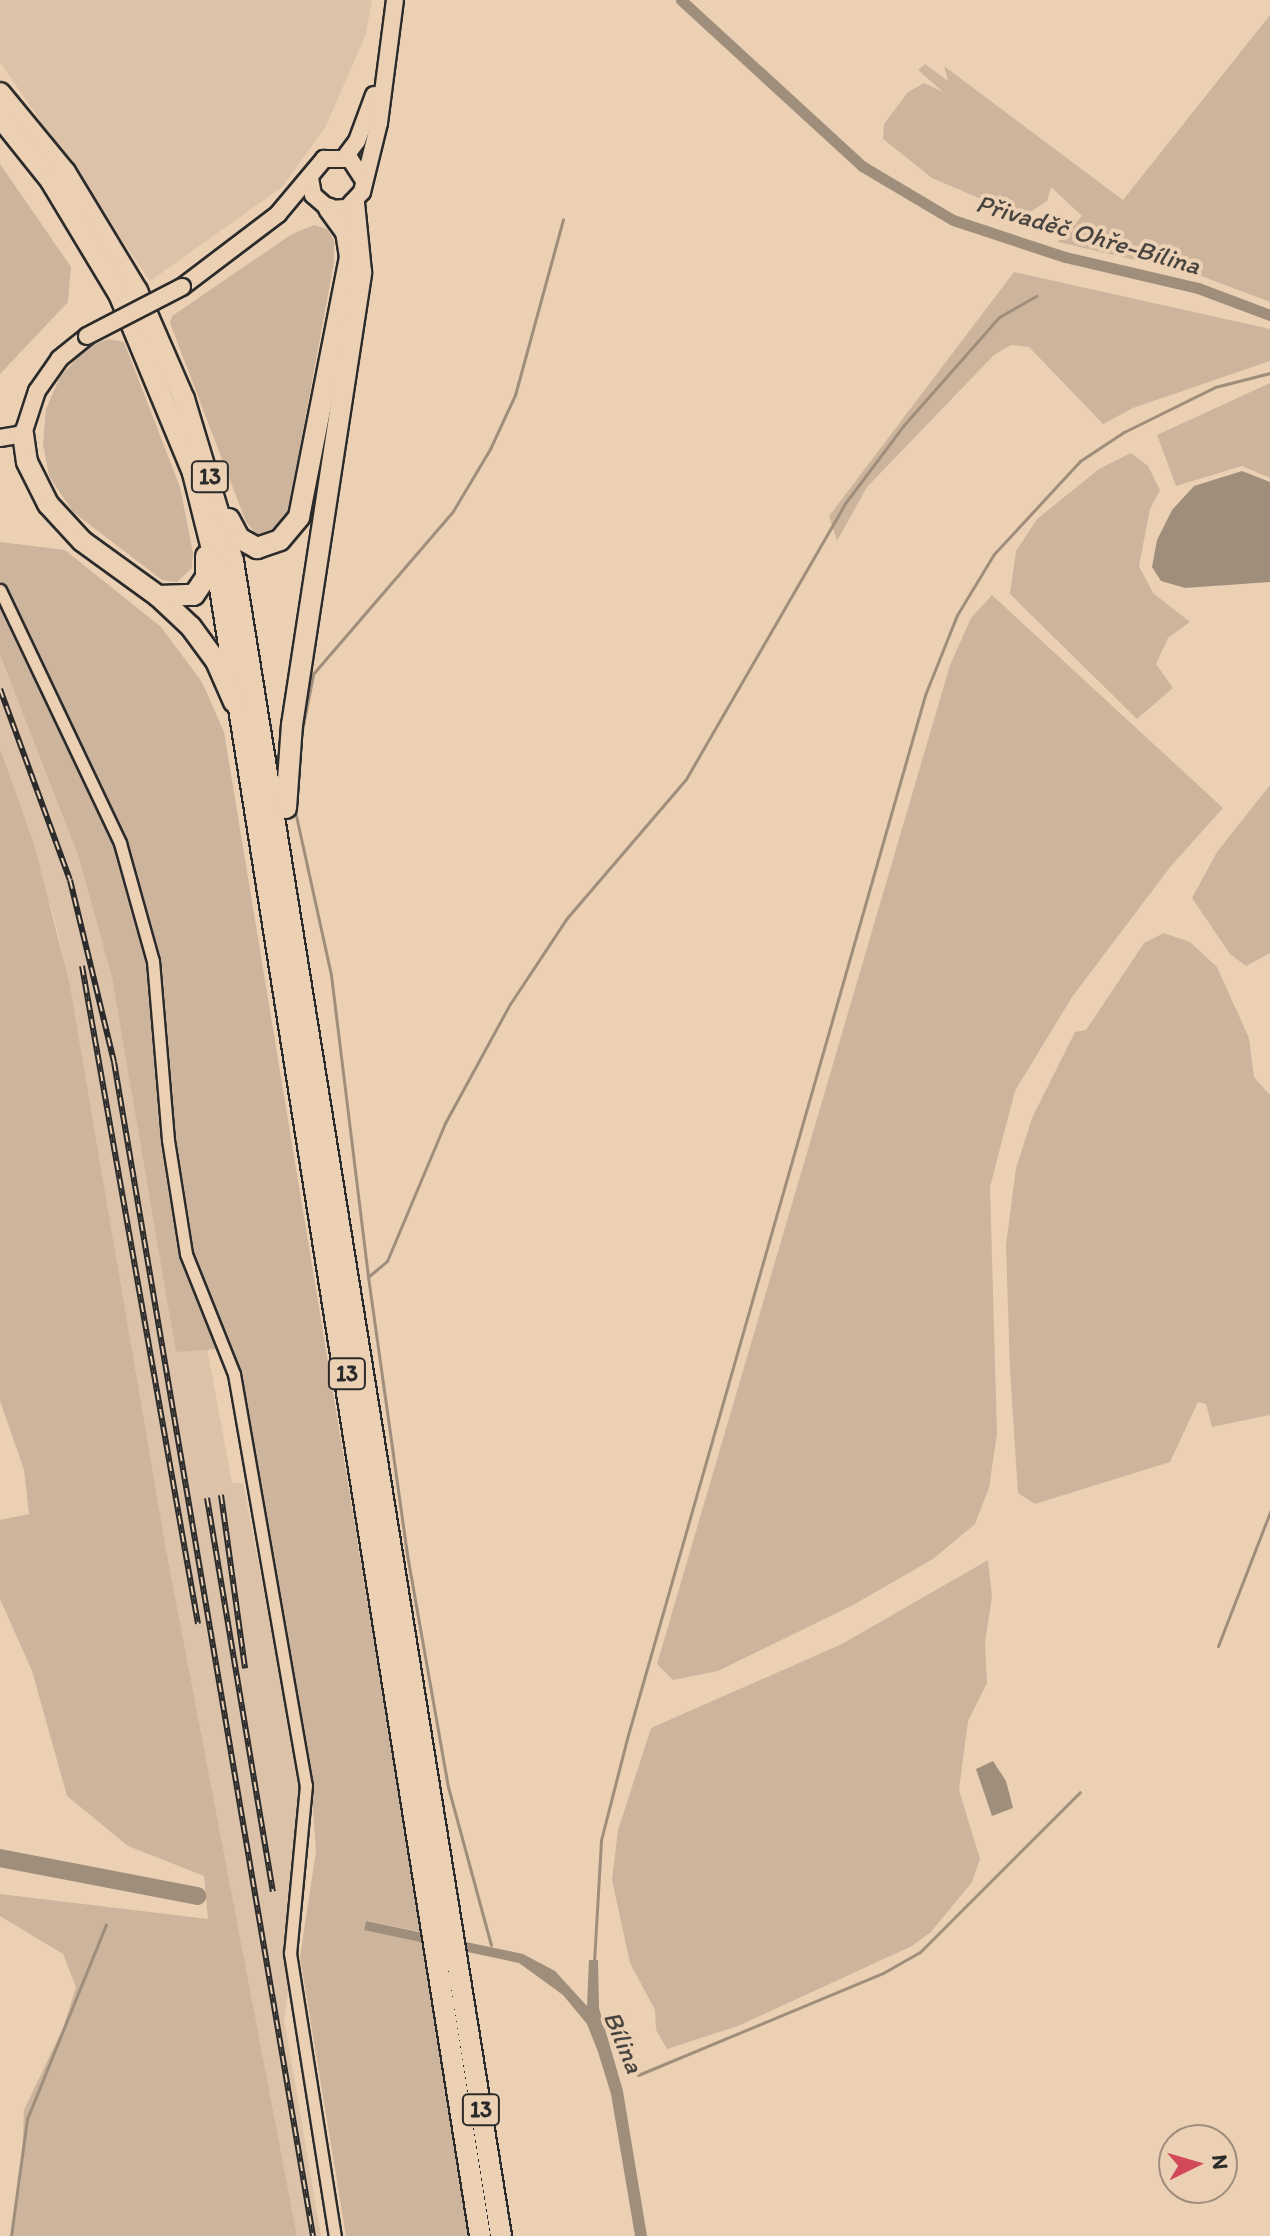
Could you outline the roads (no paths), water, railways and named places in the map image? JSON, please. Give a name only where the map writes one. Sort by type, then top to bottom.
[{"type":"highway","name":"13","points":[[0,93],[65,172],[137,291],[200,469],[251,654],[431,1860]]},
{"type":"highway","name":"13","points":[[0,117],[51,181],[113,282],[200,469],[248,744],[451,1984],[501,2236]]},
{"type":"highway","points":[[291,911],[285,792],[361,272],[354,203]]},
{"type":"highway","points":[[200,469],[239,538],[257,548],[292,530],[350,257],[346,232],[322,204]]},
{"type":"highway","points":[[23,434],[27,462],[48,504],[82,541],[158,596],[216,661],[248,744]]},
{"type":"highway","points":[[158,596],[194,595],[206,577],[200,469]]},
{"type":"highway","name":"13","points":[[451,1984],[480,2236]]},
{"type":"street","points":[[345,157],[369,114],[394,0]]},
{"type":"street","points":[[278,214],[322,204],[354,203],[379,123],[394,0]]},
{"type":"street","points":[[0,438],[23,434],[37,391],[59,359],[87,336],[182,287],[278,214],[324,159],[345,157],[355,163],[363,179]]},
{"type":"street","points":[[310,178],[322,204]]},
{"type":"street","points":[[0,590],[120,843],[153,961],[179,1218],[194,1284],[234,1374],[306,1785],[290,1953],[335,2236]]},
{"type":"waterway","name":"Přivaděč Ohře-Bílina","points":[[681,0],[862,166],[953,220],[1065,257],[1198,288],[1270,315]]},
{"type":"waterway","points":[[301,736],[313,674],[453,511],[490,449],[515,395],[563,219]]},
{"type":"waterway","points":[[491,1945],[448,1787],[407,1554],[368,1277],[387,1261],[445,1123],[510,1004],[567,918],[686,779],[846,502],[903,426],[999,317],[1036,296]]},
{"type":"waterway","points":[[594,1962],[601,1840],[628,1735],[925,695],[957,615],[994,554],[1080,461],[1124,432],[1215,387],[1270,373]]},
{"type":"waterway","points":[[295,811],[331,975],[368,1277]]},
{"type":"waterway","points":[[1218,1646],[1270,1512]]},
{"type":"waterway","points":[[638,2075],[883,1973],[920,1952],[1080,1792]]},
{"type":"waterway","name":"Bílina","points":[[0,1858],[197,1896]]},
{"type":"waterway","points":[[11,2236],[27,2119],[106,1924]]},
{"type":"railway","points":[[0,689],[70,880],[114,1062],[313,2236]]},
{"type":"railway","points":[[82,966],[198,1624]]},
{"type":"railway","points":[[221,1495],[245,1668]]},
{"type":"railway","points":[[207,1498],[273,1892]]}]
